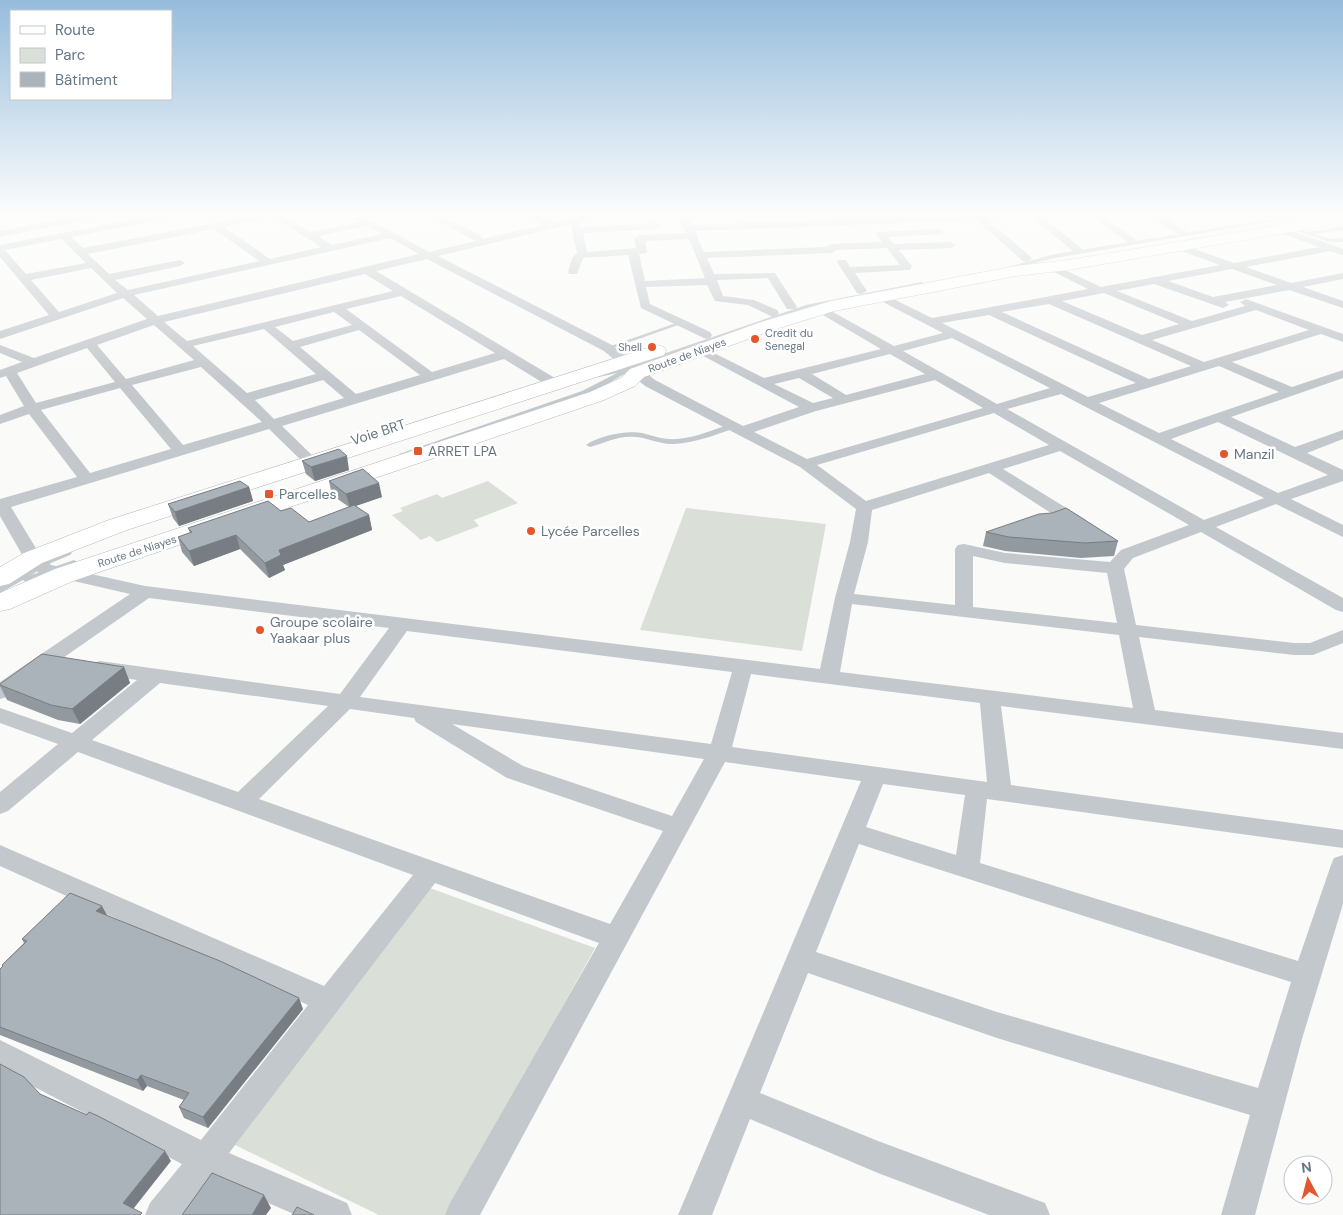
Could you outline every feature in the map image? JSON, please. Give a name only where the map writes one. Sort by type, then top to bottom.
[{"type":"main road","name":"Route de Niayes","points":[[702,343],[870,293],[982,271]]},
{"type":"main road","name":"Route de Niayes","points":[[0,603],[47,567],[118,524],[555,384],[631,368],[702,343],[782,310],[825,297],[870,293],[1026,271]]},
{"type":"main road","name":"Route de Niayes","points":[[0,578],[47,567],[571,406],[616,389],[628,382],[631,368]]},
{"type":"street","points":[[17,271],[56,317]]},
{"type":"street","points":[[23,278],[62,271]]},
{"type":"street","points":[[99,271],[245,398],[312,463]]},
{"type":"street","points":[[107,278],[130,271]]},
{"type":"street","points":[[189,271],[197,277]]},
{"type":"street","points":[[0,335],[125,294],[227,271]]},
{"type":"street","points":[[86,479],[4,372],[156,320],[331,271]]},
{"type":"street","points":[[368,271],[555,384]]},
{"type":"street","points":[[458,271],[608,348],[650,383],[805,464],[864,507]]},
{"type":"street","points":[[641,271],[641,284],[645,306],[681,324],[702,343],[762,383],[811,408]]},
{"type":"street","points":[[707,271],[718,299],[750,302],[782,310]]},
{"type":"street","points":[[849,271],[870,293],[931,322],[1343,532]]},
{"type":"street","points":[[1060,271],[1102,290],[1192,325]]},
{"type":"street","points":[[931,322],[1208,271]]},
{"type":"street","points":[[1248,271],[1343,305]]},
{"type":"street","points":[[641,284],[770,274],[782,310]]},
{"type":"street","points":[[1212,302],[1343,277]]},
{"type":"street","points":[[1156,280],[1238,311]]},
{"type":"street","points":[[184,345],[402,292]]},
{"type":"street","points":[[1233,298],[1343,338]]},
{"type":"street","points":[[1050,300],[1203,366]]},
{"type":"street","points":[[1141,339],[1256,306]]},
{"type":"street","points":[[336,308],[432,377]]},
{"type":"street","points":[[820,309],[1343,606]]},
{"type":"street","points":[[990,311],[1147,383]]},
{"type":"street","points":[[267,326],[356,400]]},
{"type":"street","points":[[291,346],[361,326]]},
{"type":"street","points":[[1087,402],[1321,330]]},
{"type":"street","points":[[762,383],[954,334]]},
{"type":"street","points":[[89,343],[181,452]]},
{"type":"street","points":[[0,349],[33,362]]},
{"type":"street","points":[[506,354],[1,504],[47,567],[145,592],[1343,741]]},
{"type":"street","points":[[1219,361],[1291,392]]},
{"type":"street","points":[[0,420],[32,408],[203,362]]},
{"type":"street","points":[[801,373],[844,399]]},
{"type":"street","points":[[245,398],[326,375]]},
{"type":"street","points":[[737,429],[937,375]]},
{"type":"street","points":[[1158,438],[1340,377]]},
{"type":"street","points":[[805,464],[1062,389]]},
{"type":"street","points":[[1219,417],[1342,475]]},
{"type":"street","points":[[1294,453],[1343,434]]},
{"type":"street","points":[[864,507],[1061,446]]},
{"type":"street","points":[[990,467],[1095,533]]},
{"type":"street","points":[[964,549],[1005,558],[1121,561],[1202,526],[1342,475]]},
{"type":"street","points":[[829,677],[844,598],[859,542],[864,507]]},
{"type":"street","points":[[1045,518],[1062,512]]},
{"type":"street","points":[[964,549],[977,540],[986,537]]},
{"type":"street","points":[[1111,543],[1121,561],[1127,631],[1146,717]]},
{"type":"street","points":[[964,549],[964,612]]},
{"type":"street","points":[[0,692],[145,592]]},
{"type":"street","points":[[844,598],[1294,650],[1312,649],[1343,636]]},
{"type":"street","points":[[241,803],[345,702],[402,624]]},
{"type":"street","points":[[47,661],[1343,839]]},
{"type":"street","points":[[466,1214],[616,938],[719,754],[743,667]]},
{"type":"street","points":[[0,805],[155,676]]},
{"type":"street","points":[[967,868],[989,791],[990,697]]},
{"type":"street","points":[[417,712],[515,772],[678,827]]},
{"type":"street","points":[[0,715],[616,938]]},
{"type":"street","points":[[695,1215],[875,775]]},
{"type":"street","points":[[851,832],[1306,975]]},
{"type":"street","points":[[0,856],[328,1001]]},
{"type":"street","points":[[1238,1215],[1267,1105],[1293,1026],[1306,975],[1343,865]]},
{"type":"street","points":[[162,1215],[430,871]]},
{"type":"street","points":[[799,958],[997,1025],[1267,1105]]},
{"type":"street","points":[[0,1054],[206,1159],[335,1215]]},
{"type":"street","points":[[742,1101],[878,1157],[1033,1215]]},
{"type":"lane","points":[[631,368],[808,306],[983,271]]},
{"type":"lane","points":[[608,348],[681,324]]},
{"type":"lane","points":[[590,445],[622,435],[638,434],[658,441],[672,442],[692,440],[737,429]]},
{"type":"lane","points":[[0,590],[47,567]]},
{"type":"green space","points":[[488,481],[518,503],[474,520],[479,526],[437,542],[430,536],[421,540],[392,515],[403,511],[400,508],[437,494],[442,498]]},
{"type":"green space","points":[[686,508],[826,524],[802,651],[640,630]]},
{"type":"green space","points":[[427,887],[595,948],[447,1215],[379,1215],[235,1145]]},
{"type":"building","points":[[339,449],[347,456],[311,467],[302,461]]},
{"type":"building","points":[[363,469],[379,483],[346,494],[329,481]]},
{"type":"building","points":[[240,481],[249,487],[175,512],[168,504]]},
{"type":"building","points":[[268,501],[281,511],[291,508],[309,522],[354,505],[369,515],[279,550],[281,555],[265,563],[236,535],[189,551],[178,537],[192,532],[188,528]]},
{"type":"building","points":[[1066,508],[1118,541],[1085,543],[1009,537],[986,532],[1039,514],[1052,513]]},
{"type":"building","points":[[42,654],[124,667],[72,709],[51,705],[0,685]]},
{"type":"building","points":[[70,893],[102,906],[96,911],[220,961],[299,998],[203,1117],[179,1107],[189,1093],[141,1075],[137,1080],[0,1027],[0,969],[2,965],[27,941],[22,939]]},
{"type":"building","points":[[0,1064],[24,1077],[40,1094],[87,1115],[89,1112],[98,1116],[165,1151],[123,1203],[142,1213],[140,1215],[0,1215]]},
{"type":"building","points":[[212,1173],[264,1195],[252,1215],[182,1215]]},
{"type":"building","points":[[297,1207],[314,1215],[292,1215]]},
{"type":"place","name":"Credit du Senegal","points":[[755,339]]},
{"type":"place","name":"Shell","points":[[652,347]]},
{"type":"place","name":"ARRET LPA","points":[[418,451]]},
{"type":"place","name":"Manzil","points":[[1224,454]]},
{"type":"place","name":"Parcelles","points":[[269,494]]},
{"type":"place","name":"Lycée Parcelles","points":[[531,531]]},
{"type":"place","name":"Groupe scolaire Yaakaar plus","points":[[260,630]]}]
